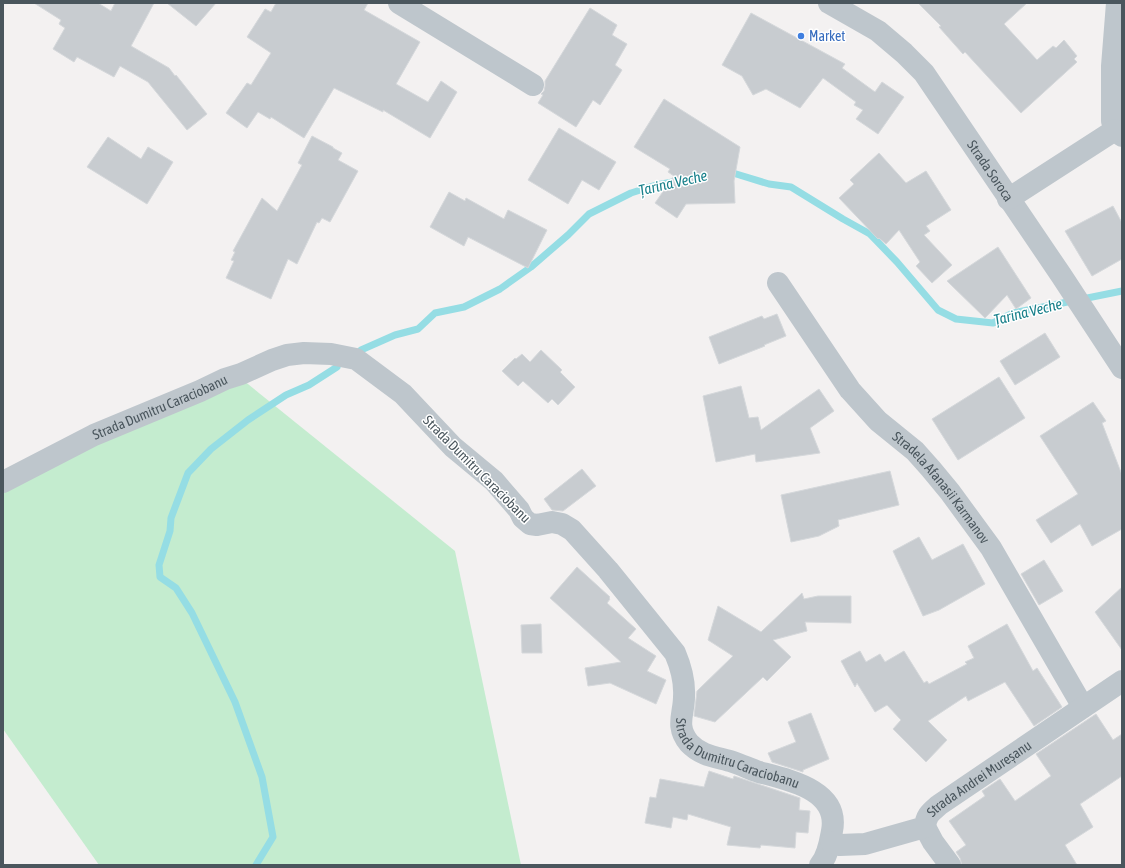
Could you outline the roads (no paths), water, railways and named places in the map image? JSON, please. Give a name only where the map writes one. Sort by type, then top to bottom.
[{"type":"street","points":[[399,3],[533,84]]},
{"type":"street","name":"Strada Soroca","points":[[829,3],[878,31],[904,53],[924,73],[1122,368]]},
{"type":"street","points":[[1008,199],[1118,133],[1112,121],[1112,66],[1117,3]]},
{"type":"street","name":"Stradela Afanasii Karmanov","points":[[778,283],[850,390],[878,421],[915,451],[950,492],[991,548],[1083,707]]},
{"type":"street","name":"Strada Dumitru Caraciobanu","points":[[3,482],[94,436],[272,360],[287,355],[304,353],[331,354],[356,359],[403,394],[453,447],[494,481],[519,510],[523,518],[530,524],[537,525],[552,522],[562,524],[572,530],[608,570],[674,653],[680,665],[683,677],[684,698],[680,718],[682,732],[688,742],[698,751],[705,754],[810,789],[825,800],[832,811],[834,823],[831,842],[820,865]]},
{"type":"street","name":"Strada Andrei Mureșanu","points":[[831,842],[840,846],[865,844],[925,826],[926,819],[929,814],[939,805],[1122,681]]},
{"type":"street","points":[[925,826],[933,842],[950,865]]},
{"type":"waterway","name":"Țarina Veche","points":[[726,173],[733,173],[769,184],[791,187],[870,234],[897,262],[938,310],[956,319],[993,323],[1013,313],[1122,291]]},
{"type":"waterway","name":"Țarina Veche","points":[[361,350],[395,335],[418,329],[435,313],[464,307],[500,289],[531,267],[568,235],[589,214],[631,193],[656,185],[678,181]]},
{"type":"waterway","points":[[256,865],[273,837],[262,777],[235,702],[192,613],[176,588],[160,577],[159,565],[170,531],[171,518],[188,473],[211,449],[248,420],[286,395],[309,385],[337,367]]},
{"type":"place","name":"Market","points":[[801,36]]}]
